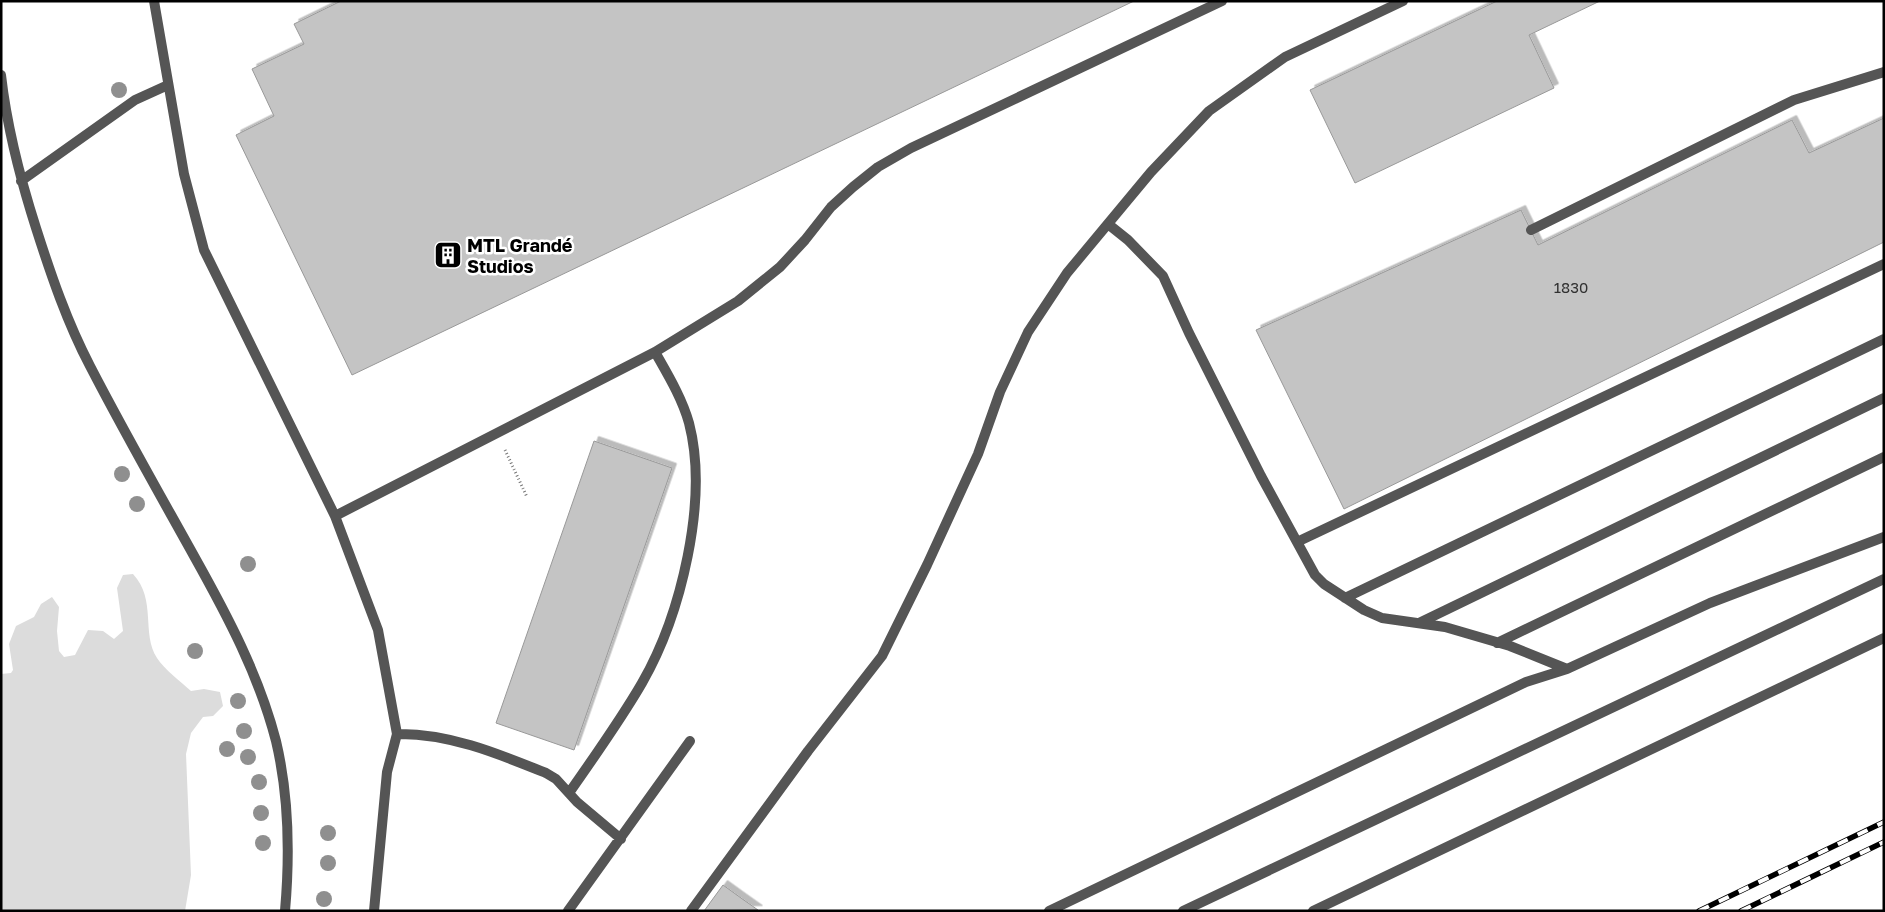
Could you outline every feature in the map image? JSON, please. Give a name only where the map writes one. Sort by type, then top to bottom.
[{"type":"lane","points":[[154,1],[184,174],[204,250],[335,516],[378,630],[397,734],[387,772],[374,911]]},
{"type":"lane","points":[[335,516],[655,352],[738,301],[780,267],[831,207],[878,167],[911,148],[1222,1]]},
{"type":"lane","points":[[691,911],[808,751],[882,656],[927,566],[978,454],[1000,392],[1028,332],[1067,273],[1151,172],[1209,111],[1285,57],[1403,1]]},
{"type":"lane","points":[[1531,230],[1794,100],[1884,72]]},
{"type":"lane","points":[[1,75],[9,134],[21,181],[52,276],[78,341],[220,604],[261,691],[276,741],[284,786],[288,864],[285,911]]},
{"type":"lane","points":[[21,181],[135,100],[168,85]]},
{"type":"lane","points":[[1108,224],[1128,240],[1163,276],[1261,476],[1316,575],[1324,584],[1382,618],[1445,627],[1510,646],[1567,669]]},
{"type":"lane","points":[[1297,542],[1884,264]]},
{"type":"lane","points":[[1345,598],[1884,340]]},
{"type":"lane","points":[[569,793],[642,682],[657,653],[674,611],[685,566],[693,512],[695,450],[689,422],[680,399],[655,352]]},
{"type":"lane","points":[[1419,623],[1884,398]]},
{"type":"lane","points":[[1497,643],[1884,457]]},
{"type":"lane","points":[[1049,911],[1526,682],[1567,669],[1710,604],[1884,537]]},
{"type":"lane","points":[[1183,911],[1884,579]]},
{"type":"lane","points":[[1313,911],[1884,638]]},
{"type":"lane","points":[[397,734],[424,734],[454,740],[546,774],[556,779],[569,793],[621,838]]},
{"type":"lane","points":[[568,911],[690,741]]},
{"type":"path","points":[[497,432],[527,497]]},
{"type":"shaded area","points":[[133,574],[145,595],[150,638],[157,658],[168,671],[191,691],[204,689],[220,692],[223,706],[213,716],[203,717],[191,733],[186,754],[191,875],[185,911],[1,911],[1,674],[11,673],[13,670],[9,644],[16,626],[34,617],[41,604],[52,597],[59,607],[57,631],[59,651],[64,657],[75,655],[88,630],[103,631],[114,639],[123,631],[117,588],[123,575]]},
{"type":"building","name":"MTL Grandé Studios","points":[[341,1],[1134,1],[352,375],[236,135],[274,116],[252,69],[304,44],[294,24]]},
{"type":"building","points":[[1497,1],[1600,1],[1529,35],[1554,88],[1355,183],[1310,90]]},
{"type":"building","points":[[1884,118],[1884,242],[1344,509],[1256,330],[1521,210],[1538,245],[1792,120],[1809,153]]},
{"type":"building","points":[[594,441],[672,468],[574,750],[496,723]]},
{"type":"building","points":[[723,885],[741,898],[758,910],[704,911]]},
{"type":"railway","points":[[1699,911],[1884,822]]},
{"type":"railway","points":[[1741,911],[1884,842]]},
{"type":"place","name":"MTL Grandé Studios","points":[[448,255]]}]
